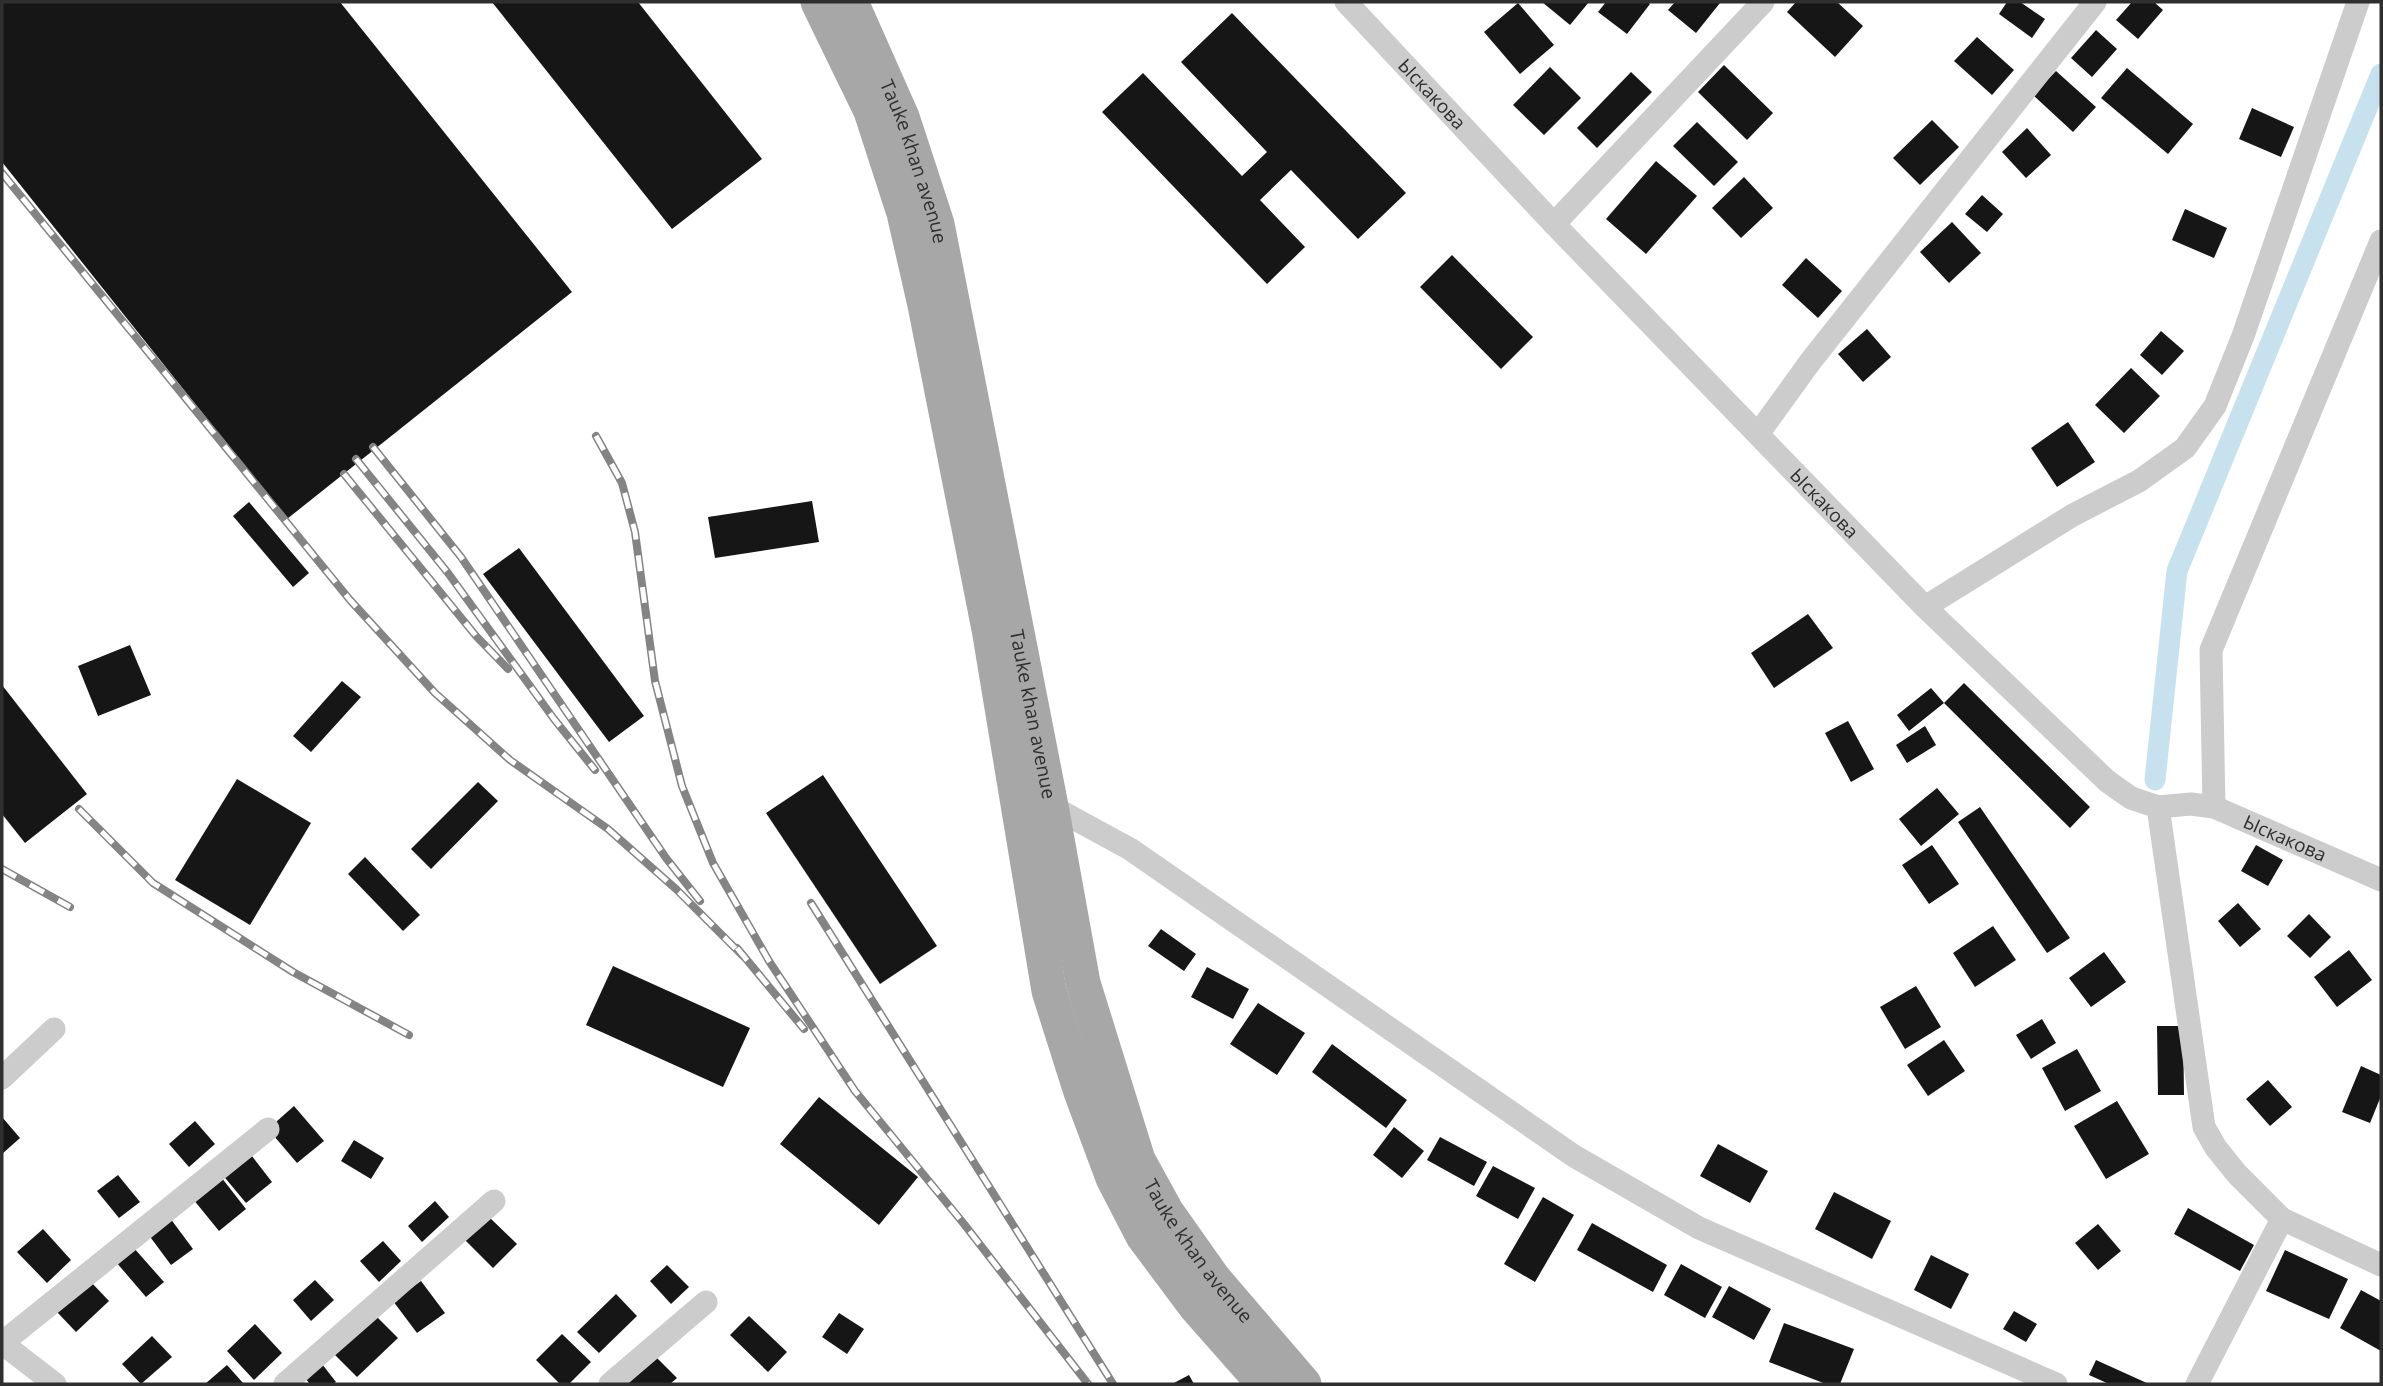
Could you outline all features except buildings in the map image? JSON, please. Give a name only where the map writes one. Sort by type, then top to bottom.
[{"type":"main road","name":"Tauke khan avenue","points":[[818,2],[871,111],[904,213],[1002,627],[1051,806],[1083,983],[1138,1160],[1166,1211],[1214,1279],[1304,1384]]},
{"type":"main road","name":"Tauke khan avenue","points":[[851,2],[902,117],[937,224],[1002,627],[1049,990],[1112,1178],[1143,1236],[1196,1307],[1264,1384]]},
{"type":"main road","points":[[1049,990],[1083,983]]},
{"type":"street","name":"Ыскакова","points":[[1346,2],[1554,224],[1925,607],[2107,781],[2131,798],[2158,807],[2191,804],[2214,807],[2381,880]]},
{"type":"street","points":[[1554,224],[1763,2]]},
{"type":"street","points":[[1758,434],[1810,362],[2095,2]]},
{"type":"street","points":[[1925,607],[2073,515],[2139,481],[2185,448],[2193,438],[2215,406],[2243,335],[2358,2]]},
{"type":"street","points":[[2214,807],[2211,650],[2381,241]]},
{"type":"street","points":[[1051,806],[1130,849],[1574,1156],[1699,1228],[2056,1384]]},
{"type":"street","points":[[2158,807],[2204,1127],[2216,1148],[2237,1174],[2282,1219],[2381,1265]]},
{"type":"street","points":[[2,1077],[54,1029]]},
{"type":"street","points":[[55,1384],[2,1343],[268,1129]]},
{"type":"street","points":[[285,1384],[494,1200]]},
{"type":"street","points":[[2197,1384],[2282,1219]]},
{"type":"street","points":[[610,1384],[706,1303]]},
{"type":"waterway","points":[[2155,780],[2177,571],[2381,74]]},
{"type":"railway","points":[[2,173],[350,600],[435,693],[510,760],[608,829],[676,889],[743,956]]},
{"type":"railway","points":[[596,436],[622,483],[635,532],[655,681],[682,786],[713,863],[769,961],[855,1091],[964,1224],[1088,1384]]},
{"type":"railway","points":[[373,447],[461,557],[666,858],[700,901]]},
{"type":"railway","points":[[356,459],[448,573],[554,719],[595,770]]},
{"type":"railway","points":[[344,474],[476,636],[508,669]]},
{"type":"railway","points":[[79,809],[153,883],[293,972],[409,1035]]},
{"type":"railway","points":[[2,869],[70,907]]},
{"type":"railway","points":[[811,903],[1113,1384]]},
{"type":"railway","points":[[737,948],[804,1029]]}]
